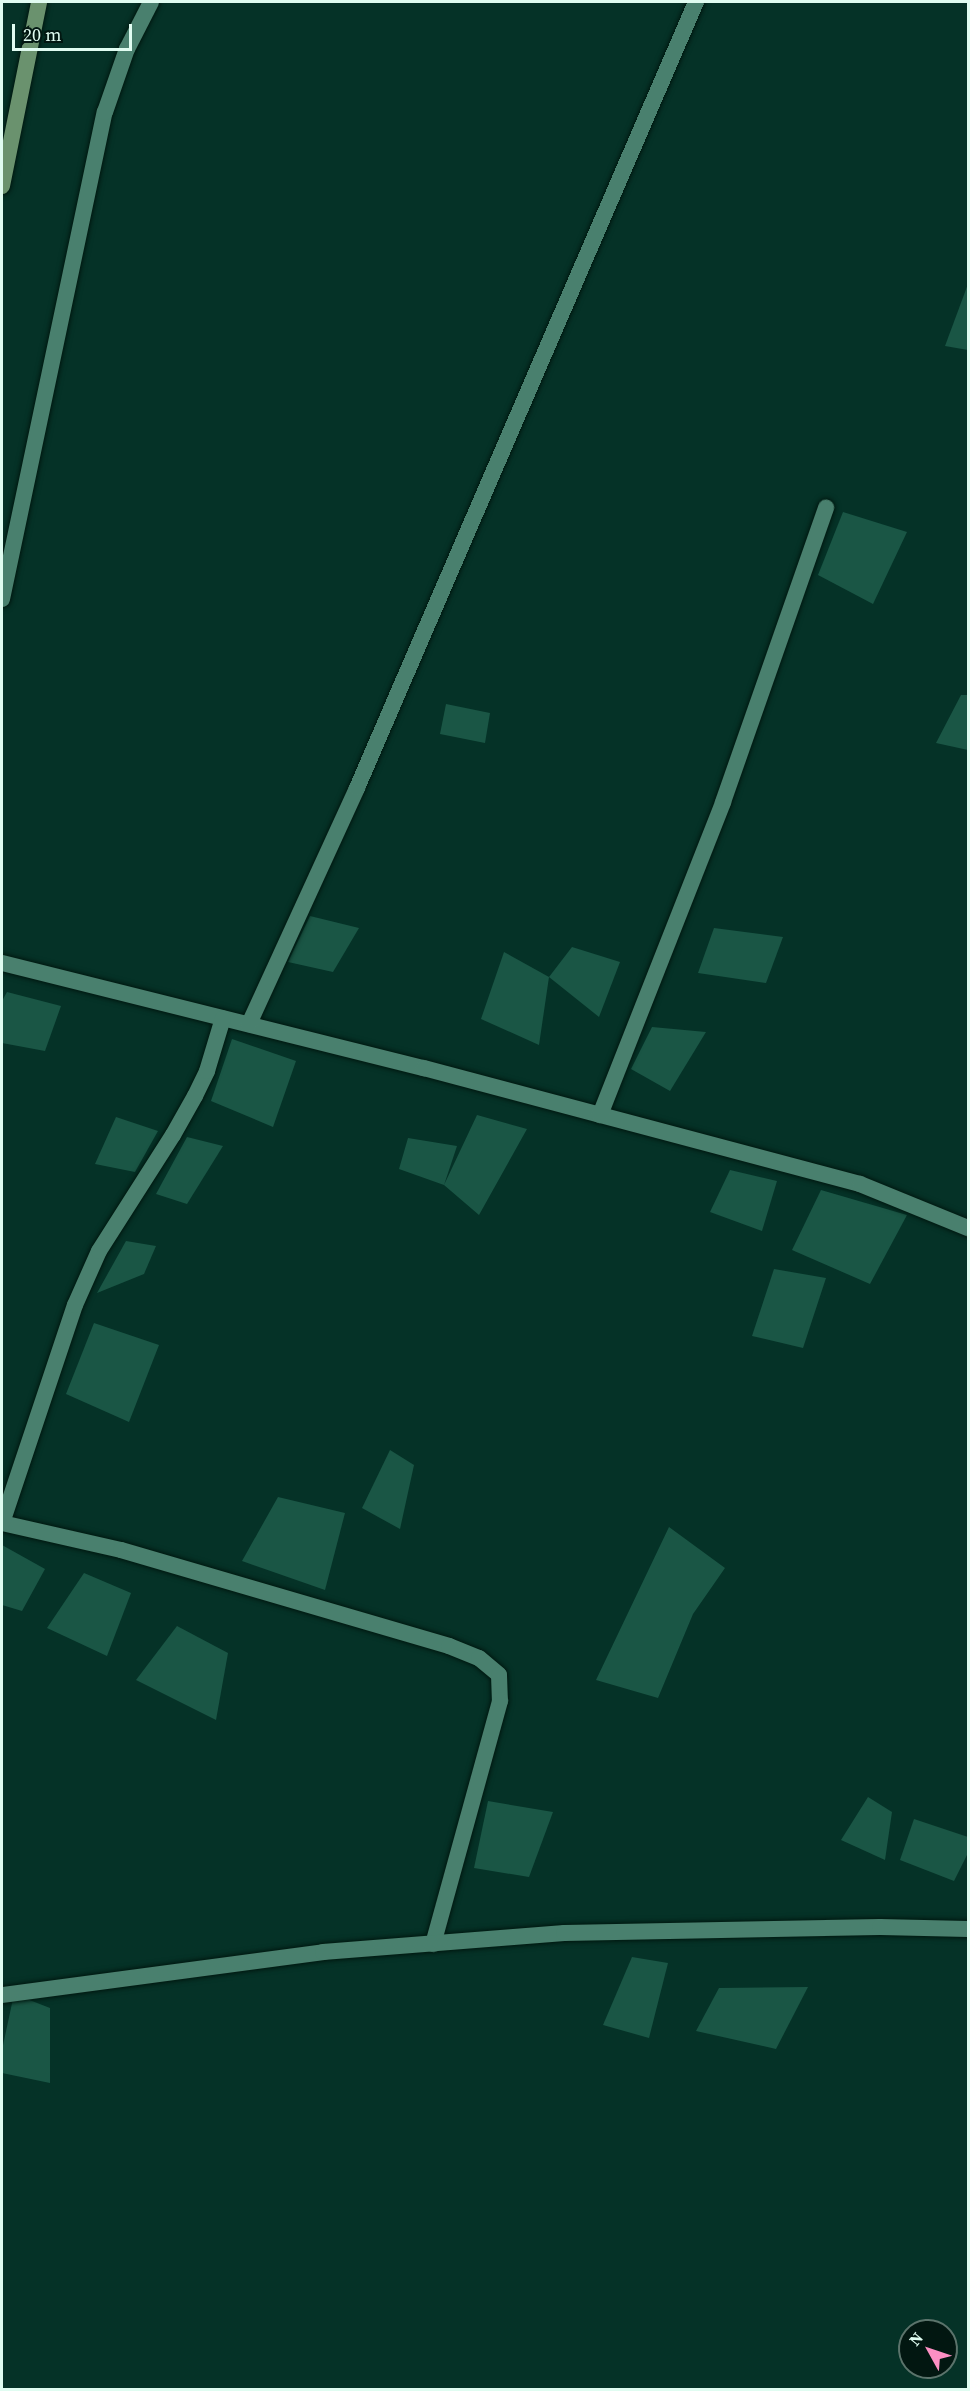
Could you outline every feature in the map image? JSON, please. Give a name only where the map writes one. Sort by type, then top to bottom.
[{"type":"main road","points":[[2,186],[39,2]]},
{"type":"street","points":[[2,599],[105,112],[127,49],[151,2]]},
{"type":"street","points":[[249,1024],[357,788],[696,2]]},
{"type":"street","points":[[600,1115],[715,822],[826,508]]},
{"type":"street","points":[[2,963],[249,1024],[860,1184],[969,1228]]},
{"type":"street","points":[[223,1018],[207,1071],[195,1096],[173,1135],[99,1251],[75,1305],[2,1523],[121,1550],[438,1642],[479,1658],[499,1675],[500,1701],[433,1944]]},
{"type":"street","points":[[2,1995],[323,1952],[564,1933],[880,1927],[969,1929]]},
{"type":"building","points":[[968,284],[968,350],[945,346]]},
{"type":"building","points":[[843,512],[907,532],[873,604],[818,575]]},
{"type":"building","points":[[961,695],[968,695],[968,750],[936,743]]},
{"type":"building","points":[[446,704],[490,713],[485,743],[440,734]]},
{"type":"building","points":[[310,916],[359,928],[333,972],[288,962]]},
{"type":"building","points":[[714,928],[783,937],[766,983],[698,973]]},
{"type":"building","points":[[572,947],[620,962],[599,1017],[549,977]]},
{"type":"building","points":[[504,952],[549,977],[539,1045],[481,1019]]},
{"type":"building","points":[[7,992],[61,1006],[45,1051],[2,1043],[2,1001]]},
{"type":"building","points":[[652,1027],[706,1032],[670,1091],[631,1069]]},
{"type":"building","points":[[232,1039],[296,1061],[273,1127],[211,1101]]},
{"type":"building","points":[[477,1115],[527,1129],[479,1215],[444,1185]]},
{"type":"building","points":[[116,1117],[158,1131],[135,1172],[95,1164]]},
{"type":"building","points":[[187,1137],[223,1146],[187,1204],[156,1194]]},
{"type":"building","points":[[408,1138],[457,1146],[444,1185],[399,1169]]},
{"type":"building","points":[[730,1170],[777,1181],[762,1231],[710,1212]]},
{"type":"building","points":[[821,1190],[907,1215],[870,1284],[792,1250]]},
{"type":"building","points":[[126,1241],[156,1246],[144,1274],[97,1293]]},
{"type":"building","points":[[774,1269],[826,1278],[803,1348],[752,1336]]},
{"type":"building","points":[[94,1323],[159,1345],[129,1422],[66,1394]]},
{"type":"building","points":[[390,1450],[414,1465],[400,1529],[362,1508]]},
{"type":"building","points":[[278,1497],[345,1513],[325,1590],[242,1561]]},
{"type":"building","points":[[669,1527],[725,1568],[693,1614],[658,1698],[596,1680]]},
{"type":"building","points":[[2,1545],[45,1569],[22,1611],[2,1605]]},
{"type":"building","points":[[84,1573],[131,1593],[107,1656],[47,1628]]},
{"type":"building","points":[[177,1626],[228,1653],[216,1720],[136,1680]]},
{"type":"building","points":[[868,1797],[892,1812],[885,1860],[841,1840]]},
{"type":"building","points":[[488,1801],[553,1812],[529,1877],[474,1868]]},
{"type":"building","points":[[914,1819],[968,1837],[968,1853],[954,1881],[900,1860]]},
{"type":"building","points":[[632,1957],[668,1963],[649,2038],[603,2025]]},
{"type":"building","points":[[808,1987],[776,2049],[696,2031],[719,1988]]},
{"type":"building","points":[[14,1994],[50,2008],[50,2083],[2,2073],[2,2050]]}]
